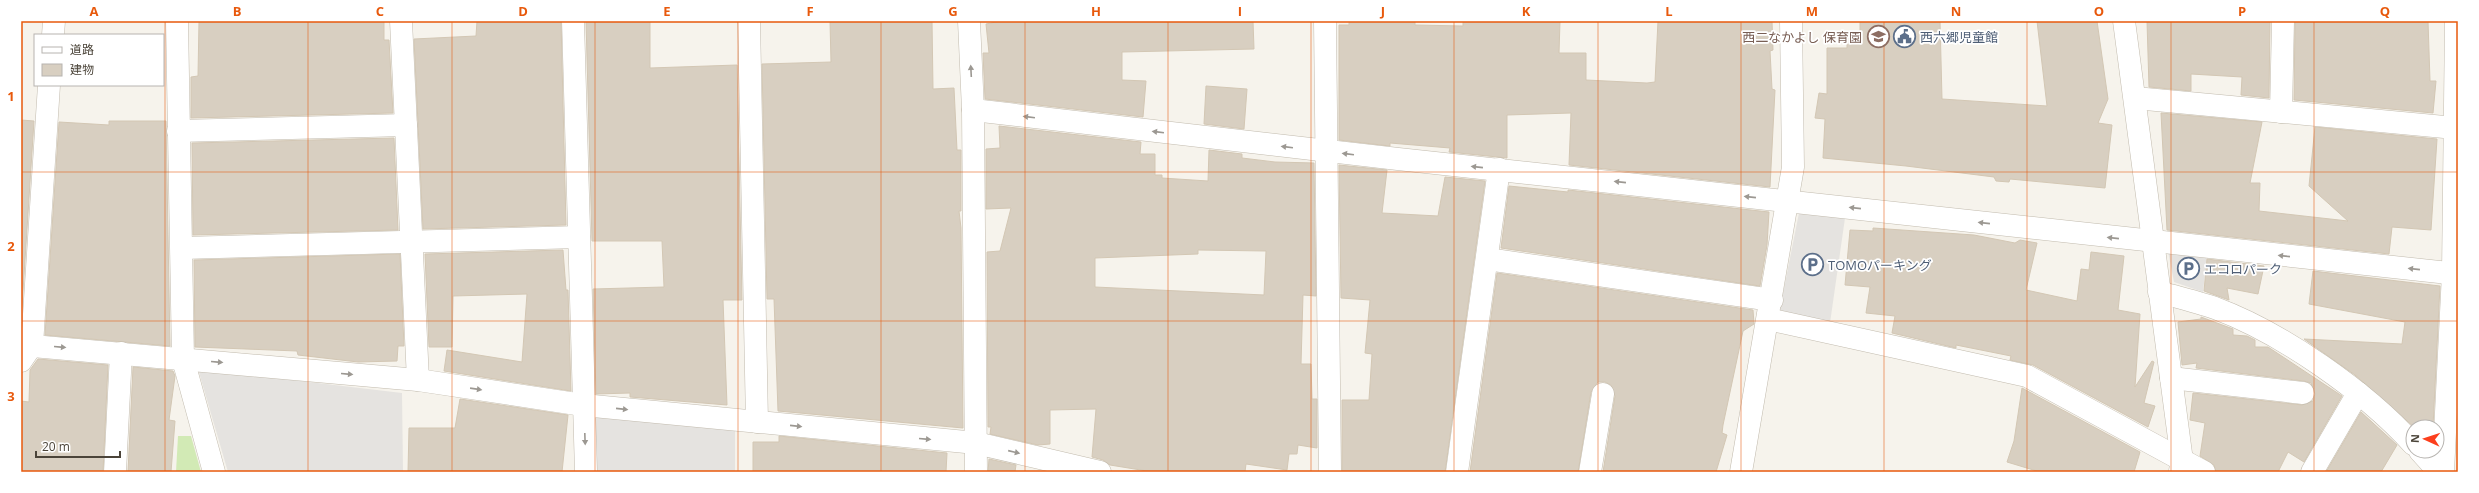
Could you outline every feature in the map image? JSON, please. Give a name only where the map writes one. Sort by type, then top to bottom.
[{"type":"street","points":[[53,34],[54,21]]},
{"type":"street","points":[[178,21],[178,131],[182,248],[182,359],[214,472]]},
{"type":"street","points":[[401,21],[418,380]]},
{"type":"street","points":[[573,21],[586,472]]},
{"type":"street","points":[[749,21],[757,422]]},
{"type":"street","points":[[969,21],[973,110],[976,472]]},
{"type":"street","points":[[1326,21],[1330,472]]},
{"type":"street","points":[[1741,472],[1770,310],[1788,201],[1792,167],[1791,21]]},
{"type":"street","points":[[2124,21],[2171,378],[2181,467]]},
{"type":"street","points":[[2281,112],[2283,21]]},
{"type":"street","points":[[2443,472],[2455,273],[2456,21]]},
{"type":"street","points":[[49,86],[25,350],[121,353],[418,380],[583,405],[976,443],[1100,472]]},
{"type":"street","points":[[2135,98],[2455,128]]},
{"type":"street","points":[[973,110],[1326,151],[2152,242],[2455,273]]},
{"type":"street","points":[[178,131],[406,125]]},
{"type":"street","points":[[1457,472],[1499,169]]},
{"type":"street","points":[[182,248],[411,241],[579,238]]},
{"type":"street","points":[[1487,259],[1770,310],[2027,376],[2181,467],[2204,472]]},
{"type":"street","points":[[2159,292],[2215,308],[2262,330],[2320,366],[2358,393],[2405,437]]},
{"type":"street","points":[[115,472],[121,353]]},
{"type":"street","points":[[2171,378],[2303,393]]},
{"type":"street","points":[[2312,472],[2358,393]]},
{"type":"street","points":[[1590,472],[1603,394]]},
{"type":"street","points":[[2427,459],[2439,472]]},
{"type":"green space","points":[[178,436],[191,436],[201,472],[176,472]]},
{"type":"shaded area","name":"TOMOパーキング","points":[[1799,213],[1845,218],[1830,323],[1779,313]]},
{"type":"shaded area","name":"エコロパーク","points":[[2168,251],[2207,256],[2203,292],[2174,282]]},
{"type":"shaded area","points":[[198,369],[402,393],[403,472],[228,472]]},
{"type":"shaded area","points":[[595,417],[735,430],[735,472],[597,472]]},
{"type":"building","points":[[199,21],[384,21],[384,40],[389,40],[393,113],[191,118],[191,77],[198,76]]},
{"type":"building","points":[[477,21],[561,21],[566,225],[423,229],[414,39],[476,36]]},
{"type":"building","points":[[586,21],[650,21],[650,68],[737,65],[742,300],[723,300],[727,405],[630,397],[630,393],[596,394],[593,289],[664,287],[662,241],[592,241]]},
{"type":"building","points":[[830,21],[932,21],[933,89],[954,88],[957,150],[961,150],[961,211],[959,211],[961,228],[963,428],[778,411],[774,299],[767,299],[762,64],[831,62]]},
{"type":"building","points":[[1001,21],[1253,21],[1254,49],[1122,52],[1122,80],[1146,81],[1143,117],[985,99],[983,53],[989,53],[986,24]]},
{"type":"building","points":[[1349,21],[1415,21],[1415,25],[1463,26],[1463,21],[1560,21],[1559,53],[1586,53],[1586,80],[1647,83],[1655,82],[1658,21],[1772,21],[1773,50],[1770,51],[1772,89],[1775,90],[1770,187],[1569,165],[1571,113],[1507,115],[1507,158],[1449,152],[1450,148],[1390,143],[1390,146],[1339,140],[1339,25],[1349,25]]},
{"type":"building","points":[[1860,21],[1940,21],[1942,99],[2047,106],[2037,21],[2097,21],[2108,99],[2098,123],[2112,125],[2105,188],[2010,179],[2009,182],[1996,181],[1994,177],[1906,166],[1823,158],[1825,119],[1815,118],[1819,93],[1827,94],[1827,48],[1847,48],[1847,38],[1860,39]]},
{"type":"building","points":[[2147,21],[2270,21],[2269,98],[2241,95],[2242,77],[2191,74],[2191,91],[2149,87]]},
{"type":"building","points":[[2295,21],[2428,21],[2430,81],[2436,81],[2433,113],[2294,100]]},
{"type":"building","points":[[1206,86],[1247,89],[1244,129],[1204,124]]},
{"type":"building","points":[[2161,113],[2262,122],[2250,183],[2260,183],[2259,211],[2348,221],[2309,186],[2315,127],[2437,139],[2431,230],[2392,227],[2389,254],[2167,230]]},
{"type":"building","points":[[21,120],[34,121],[21,322]]},
{"type":"building","points":[[109,121],[166,121],[170,346],[45,335],[59,122],[109,125]]},
{"type":"building","points":[[999,126],[1141,142],[1140,154],[1155,154],[1155,175],[1162,175],[1162,178],[1208,181],[1209,150],[1242,154],[1242,158],[1275,162],[1314,163],[1316,296],[1303,295],[1301,364],[1311,364],[1312,399],[1317,399],[1317,448],[1298,445],[1297,454],[1289,454],[1287,470],[1246,464],[1245,472],[1153,472],[1110,465],[1103,460],[1092,457],[1096,409],[1050,410],[1050,444],[1038,445],[990,434],[991,427],[988,427],[987,252],[1000,251],[1011,208],[986,209],[986,149],[1000,148]],"holes":[[[1198,250],[1266,251],[1264,295],[1095,287],[1095,258],[1198,254]]]},
{"type":"building","points":[[394,138],[398,230],[193,235],[192,143]]},
{"type":"building","points":[[1339,165],[1387,170],[1382,213],[1438,216],[1445,177],[1485,181],[1445,472],[1342,471],[1342,400],[1369,400],[1372,354],[1365,353],[1370,300],[1341,298]]},
{"type":"building","points":[[1509,186],[1568,192],[1568,190],[1769,212],[1767,245],[1760,286],[1501,248]]},
{"type":"building","points":[[1873,228],[1974,235],[2015,243],[2020,240],[2037,243],[2026,290],[2077,301],[2081,269],[2089,270],[2091,252],[2124,256],[2118,310],[2140,314],[2135,387],[2152,361],[2154,362],[2144,403],[2155,406],[2148,427],[2033,365],[2010,360],[2011,356],[1956,345],[1956,348],[1892,333],[1895,316],[1866,313],[1870,287],[1845,285],[1850,230],[1873,231]]},
{"type":"building","points":[[563,250],[566,290],[568,290],[571,391],[444,371],[447,350],[522,362],[527,294],[453,296],[452,347],[429,347],[425,254]]},
{"type":"building","points":[[400,254],[404,346],[398,346],[397,361],[358,362],[298,355],[297,351],[195,347],[194,260]]},
{"type":"building","points":[[2207,259],[2264,266],[2258,294],[2227,288],[2229,300],[2204,291]]},
{"type":"building","points":[[2313,271],[2440,286],[2433,419],[2405,419],[2355,375],[2304,339],[2402,344],[2405,322],[2309,304]]},
{"type":"building","points":[[1497,273],[1753,310],[1754,324],[1743,331],[1723,425],[1722,433],[1727,435],[1716,472],[1603,472],[1615,396],[1611,385],[1605,382],[1598,382],[1591,392],[1578,472],[1470,472]]},
{"type":"building","points":[[2201,317],[2233,329],[2233,335],[2247,336],[2255,340],[2255,347],[2268,347],[2342,396],[2304,462],[2288,452],[2278,472],[2216,472],[2214,465],[2200,456],[2205,423],[2190,420],[2193,393],[2302,405],[2313,401],[2315,394],[2311,383],[2304,381],[2196,368],[2197,363],[2182,365],[2178,322],[2201,319]]},
{"type":"building","points":[[38,359],[108,365],[103,472],[21,472],[21,401],[29,402],[30,370]]},
{"type":"building","points":[[133,367],[173,371],[175,376],[169,420],[175,421],[171,472],[128,472]]},
{"type":"building","points":[[2022,388],[2140,452],[2134,472],[2040,472],[2007,462],[2014,441]]},
{"type":"building","points":[[460,399],[568,415],[562,472],[408,472],[409,428],[455,428]]},
{"type":"building","points":[[2361,412],[2397,445],[2381,472],[2326,472]]},
{"type":"building","points":[[779,436],[947,453],[946,472],[753,472],[753,442],[779,442]]},
{"type":"building","points":[[989,459],[1016,465],[1015,472],[988,472]]},
{"type":"place","name":"西二なかよし 保育園","points":[[1878,37]]},
{"type":"place","name":"西六郷児童館","points":[[1905,37]]},
{"type":"place","name":"TOMOパーキング","points":[[1813,265]]},
{"type":"place","name":"エコロパーク","points":[[2189,269]]}]
